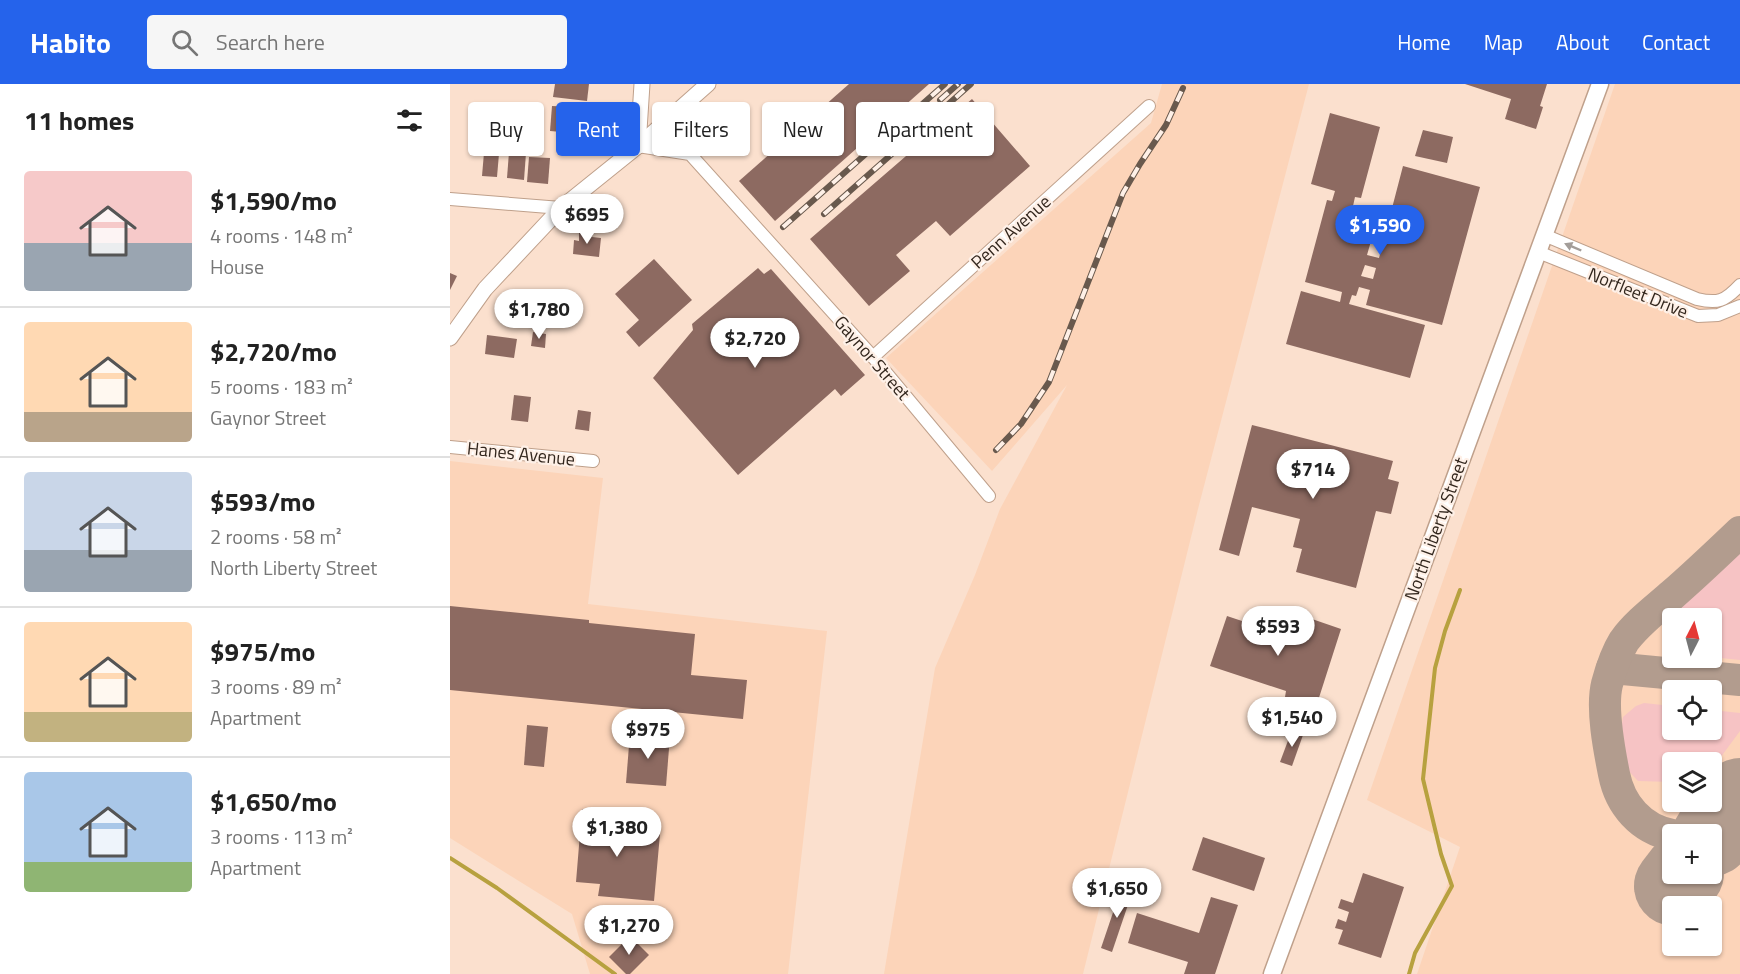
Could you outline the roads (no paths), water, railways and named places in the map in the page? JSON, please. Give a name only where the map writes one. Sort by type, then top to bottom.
[{"type":"main road","name":"North Liberty Street","points":[[1272,974],[1600,84]]},
{"type":"street","points":[[640,115],[642,84]]},
{"type":"street","points":[[640,144],[708,84]]},
{"type":"street","name":"Penn Avenue","points":[[873,357],[1149,106]]},
{"type":"street","name":"Gaynor Street","points":[[640,146],[690,154],[873,357],[989,496]]},
{"type":"street","points":[[450,338],[485,289],[561,208],[626,156]]},
{"type":"street","points":[[450,199],[561,208]]},
{"type":"street","name":"Norfleet Drive","points":[[1544,235],[1697,299],[1714,303],[1727,297],[1740,285]]},
{"type":"street","name":"Norfleet Drive","points":[[1538,252],[1703,317],[1718,315],[1740,306]]},
{"type":"street","points":[[1602,278],[1608,262]]},
{"type":"street","points":[[1692,314],[1697,299]]},
{"type":"street","name":"Hanes Avenue","points":[[450,447],[593,461]]},
{"type":"waterway","points":[[1409,974],[1415,953],[1452,886],[1441,854],[1423,779],[1435,668],[1460,590]]},
{"type":"waterway","points":[[450,858],[497,888],[615,974]]},
{"type":"railway","points":[[783,227],[945,84]]},
{"type":"railway","points":[[940,100],[958,84]]},
{"type":"railway","points":[[824,214],[971,84]]},
{"type":"railway","points":[[996,450],[1021,424],[1049,382],[1123,193],[1166,125],[1183,88]]}]
